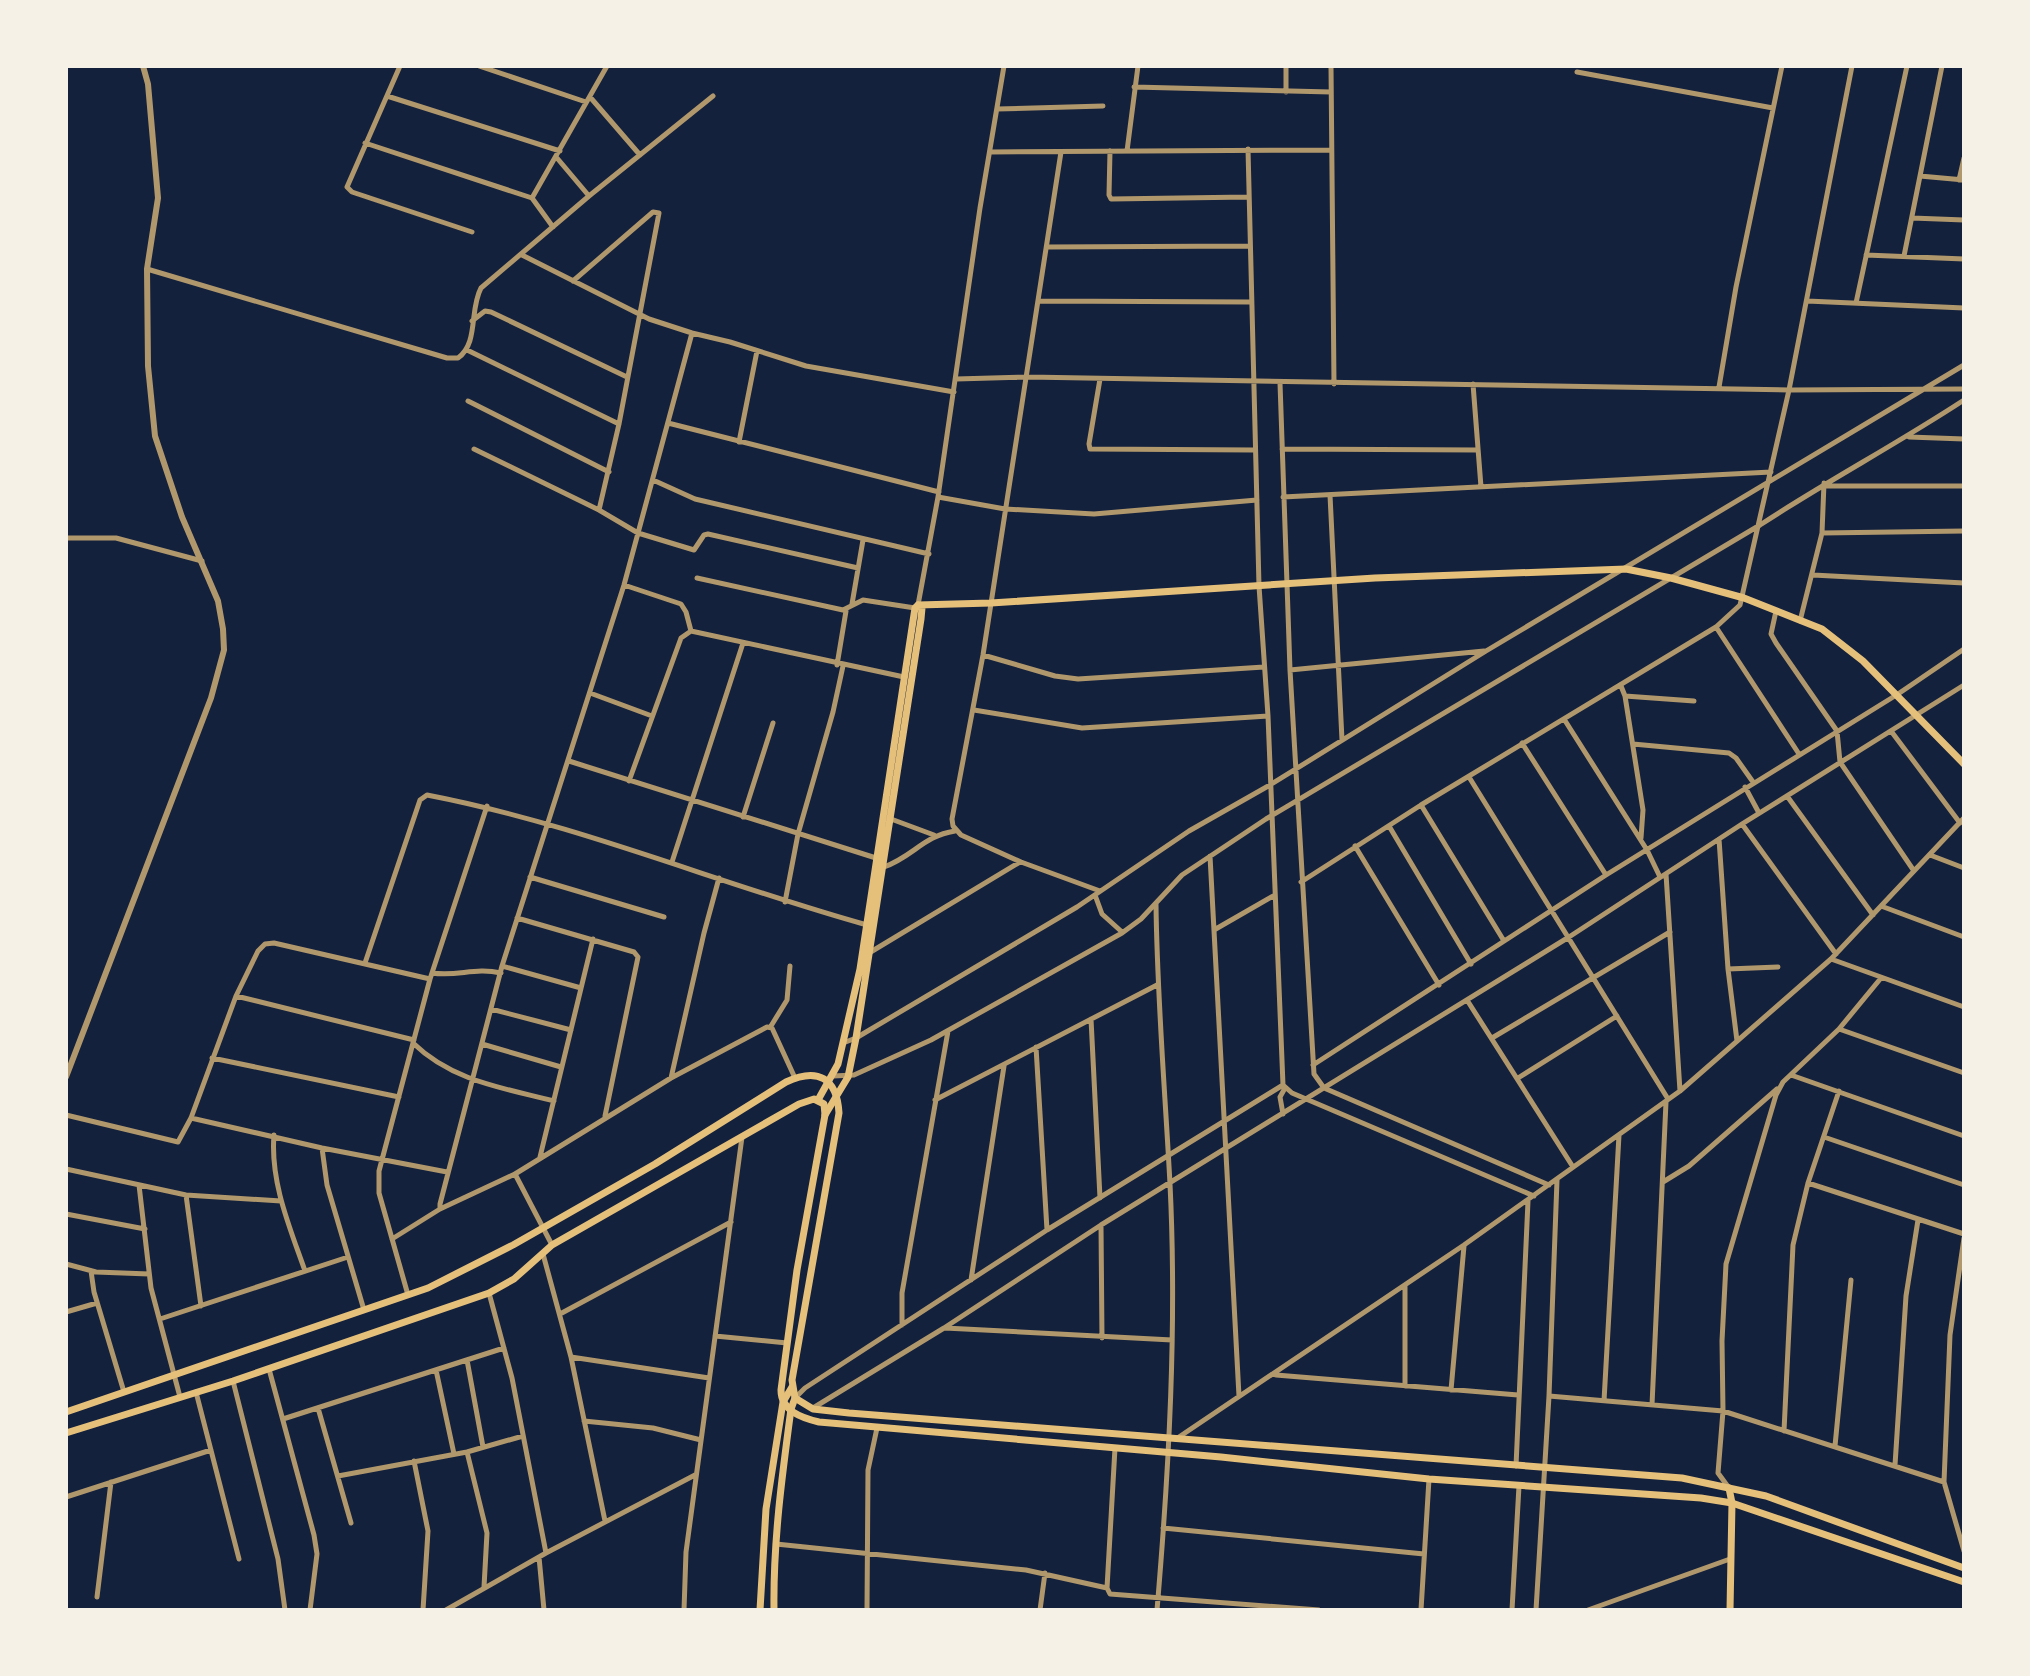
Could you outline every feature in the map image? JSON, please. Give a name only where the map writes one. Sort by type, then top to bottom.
[{"type":"main road","points":[[917,606],[1335,581],[1626,569],[1744,598],[1822,629],[1898,694],[1964,764]]},
{"type":"main road","points":[[818,1100],[831,1079],[843,1043],[867,925],[917,606]]},
{"type":"main road","points":[[825,1115],[848,1077],[856,1038],[921,619],[922,608],[917,606]]},
{"type":"main road","points":[[66,1412],[408,1295],[462,1272],[655,1164],[795,1078],[814,1074],[831,1079]]},
{"type":"main road","points":[[783,1402],[792,1387],[839,1113],[838,1097],[831,1079]]},
{"type":"main road","points":[[66,1433],[233,1381],[489,1293],[514,1279],[552,1245],[799,1104],[818,1100],[824,1104],[825,1115],[787,1343],[781,1390],[783,1402],[766,1509],[760,1610]]},
{"type":"main road","points":[[774,1610],[776,1544],[791,1409],[795,1398],[792,1387]]},
{"type":"main road","points":[[795,1398],[809,1408],[1682,1478],[1797,1506],[1964,1568]]},
{"type":"main road","points":[[783,1402],[800,1417],[819,1422],[1429,1479],[1640,1492],[1732,1503],[1964,1582]]},
{"type":"main road","points":[[1729,1488],[1732,1503],[1730,1610]]},
{"type":"street","points":[[66,1077],[211,698],[224,650],[218,601],[182,517],[155,436],[148,366],[147,269],[158,198],[148,84],[143,66]]},
{"type":"street","points":[[400,66],[348,184],[349,190],[472,232]]},
{"type":"street","points":[[479,66],[588,100],[640,155]]},
{"type":"street","points":[[532,198],[607,66]]},
{"type":"street","points":[[785,902],[798,834],[833,712],[846,611],[863,600],[917,606],[939,495],[1004,66]]},
{"type":"street","points":[[1127,151],[1138,66]]},
{"type":"street","points":[[1286,66],[1286,92]]},
{"type":"street","points":[[1331,66],[1334,384]]},
{"type":"street","points":[[1719,387],[1736,287],[1782,66]]},
{"type":"street","points":[[1301,882],[1421,805],[1716,627],[1736,610],[1744,598],[1789,390],[1852,66]]},
{"type":"street","points":[[1856,303],[1907,66]]},
{"type":"street","points":[[1904,256],[1942,66]]},
{"type":"street","points":[[1577,72],[1773,108]]},
{"type":"street","points":[[1134,87],[1331,92]]},
{"type":"street","points":[[387,96],[558,154],[589,196]]},
{"type":"street","points":[[147,269],[447,358],[458,358],[467,350],[476,297],[481,288],[713,96]]},
{"type":"street","points":[[997,109],[1103,106]]},
{"type":"street","points":[[365,143],[532,198],[553,227]]},
{"type":"street","points":[[1248,149],[1254,450],[1283,1114]]},
{"type":"street","points":[[990,152],[1331,150]]},
{"type":"street","points":[[1110,151],[1111,199],[1248,197]]},
{"type":"street","points":[[955,831],[952,819],[983,655],[1061,152]]},
{"type":"street","points":[[1920,176],[1961,180],[1964,158]]},
{"type":"street","points":[[573,281],[657,212],[660,216],[599,510]]},
{"type":"street","points":[[1912,218],[1964,220]]},
{"type":"street","points":[[1047,247],[1249,246]]},
{"type":"street","points":[[522,255],[640,314],[692,333],[806,366],[954,392]]},
{"type":"street","points":[[1866,255],[1964,259]]},
{"type":"street","points":[[1039,301],[1250,302]]},
{"type":"street","points":[[1807,301],[1964,308]]},
{"type":"street","points":[[472,321],[482,312],[491,312],[627,377]]},
{"type":"street","points":[[440,1209],[447,1172],[502,970],[624,585],[692,333]]},
{"type":"street","points":[[467,350],[619,424]]},
{"type":"street","points":[[739,442],[757,351]]},
{"type":"street","points":[[843,1043],[1098,893],[1189,831],[1964,365]]},
{"type":"street","points":[[956,379],[1028,377],[1789,390],[1964,389]]},
{"type":"street","points":[[1100,379],[1090,449],[1254,450]]},
{"type":"street","points":[[1280,383],[1295,769],[1316,1078],[1324,1088],[1550,1185]]},
{"type":"street","points":[[1473,384],[1481,487]]},
{"type":"street","points":[[831,1079],[848,1077],[948,1030],[1122,933],[1136,923],[1182,875],[1272,815],[1908,437],[1964,400]]},
{"type":"street","points":[[468,401],[609,472]]},
{"type":"street","points":[[668,423],[939,495],[1005,509],[1115,513],[1257,500]]},
{"type":"street","points":[[1908,437],[1964,439]]},
{"type":"street","points":[[474,449],[599,510],[638,533],[694,550],[708,534],[858,568]]},
{"type":"street","points":[[1282,449],[1478,450]]},
{"type":"street","points":[[1283,497],[1771,472]]},
{"type":"street","points":[[653,480],[695,499],[929,554]]},
{"type":"street","points":[[1824,485],[1964,486]]},
{"type":"street","points":[[1800,621],[1822,533],[1824,485]]},
{"type":"street","points":[[1330,495],[1342,740]]},
{"type":"street","points":[[1822,533],[1964,531]]},
{"type":"street","points":[[66,538],[116,538],[203,561]]},
{"type":"street","points":[[851,605],[863,540]]},
{"type":"street","points":[[1813,575],[1964,583]]},
{"type":"street","points":[[697,578],[846,611]]},
{"type":"street","points":[[624,585],[681,604],[691,631]]},
{"type":"street","points":[[1776,611],[1771,634],[1837,731],[1840,762],[1914,871]]},
{"type":"street","points":[[1716,627],[1799,754]]},
{"type":"street","points":[[629,781],[681,638],[691,631],[904,677]]},
{"type":"street","points":[[672,862],[743,643]]},
{"type":"street","points":[[1313,1065],[1964,649]]},
{"type":"street","points":[[1290,670],[1486,651]]},
{"type":"street","points":[[983,655],[1055,676],[1078,679],[1264,667]]},
{"type":"street","points":[[809,1408],[944,1328],[1101,1225],[1569,937],[1964,685]]},
{"type":"street","points":[[1621,686],[1643,816],[1641,839]]},
{"type":"street","points":[[590,693],[652,716]]},
{"type":"street","points":[[1625,696],[1694,701]]},
{"type":"street","points":[[974,710],[1082,728],[1268,716]]},
{"type":"street","points":[[1564,719],[1663,875],[1670,932],[1680,1091]]},
{"type":"street","points":[[743,817],[773,723]]},
{"type":"street","points":[[1172,1438],[1274,1375],[1550,1185],[1680,1091],[1833,956],[1962,820],[1891,731]]},
{"type":"street","points":[[1522,743],[1606,875]]},
{"type":"street","points":[[1633,744],[1729,753],[1753,782]]},
{"type":"street","points":[[569,761],[876,858]]},
{"type":"street","points":[[1469,777],[1594,976],[1667,1100],[1652,1405]]},
{"type":"street","points":[[1745,787],[1759,813]]},
{"type":"street","points":[[365,963],[421,797],[427,795],[487,806],[548,824],[672,862],[785,902],[867,925]]},
{"type":"street","points":[[1787,796],[1873,915]]},
{"type":"street","points":[[1421,805],[1504,941]]},
{"type":"street","points":[[408,1295],[379,1193],[381,1160],[431,976],[487,806]]},
{"type":"street","points":[[891,819],[934,835]]},
{"type":"street","points":[[1742,824],[1833,956],[1881,978],[1964,1007]]},
{"type":"street","points":[[1389,826],[1471,964]]},
{"type":"street","points":[[884,867],[905,858],[934,835],[955,831],[1098,893]]},
{"type":"street","points":[[1719,839],[1728,969],[1737,1041]]},
{"type":"street","points":[[1355,846],[1439,985]]},
{"type":"street","points":[[1210,855],[1239,1396]]},
{"type":"street","points":[[1930,855],[1964,868]]},
{"type":"street","points":[[869,953],[1021,862]]},
{"type":"street","points":[[530,877],[664,917]]},
{"type":"street","points":[[671,1078],[719,878]]},
{"type":"street","points":[[1098,893],[1102,914],[1122,933]]},
{"type":"street","points":[[1214,930],[1275,895]]},
{"type":"street","points":[[1156,903],[1157,984],[1170,1184],[1172,1340],[1172,1438],[1168,1453],[1157,1610]]},
{"type":"street","points":[[1881,906],[1964,937]]},
{"type":"street","points":[[517,918],[634,952],[638,957],[605,1117]]},
{"type":"street","points":[[1492,1038],[1670,932]]},
{"type":"street","points":[[540,1158],[593,939]]},
{"type":"street","points":[[66,1115],[174,1143],[181,1139],[236,996],[258,951],[269,943],[431,976],[480,969],[502,970],[581,988]]},
{"type":"street","points":[[392,1239],[440,1209],[515,1174],[671,1078],[771,1026],[787,1000],[790,966]]},
{"type":"street","points":[[1728,969],[1778,967]]},
{"type":"street","points":[[1663,1182],[1689,1166],[1778,1088],[1839,1029],[1881,978]]},
{"type":"street","points":[[934,1101],[1157,984]]},
{"type":"street","points":[[236,996],[413,1041],[439,1065],[472,1081],[554,1101]]},
{"type":"street","points":[[1467,1000],[1573,1167]]},
{"type":"street","points":[[491,1009],[571,1030]]},
{"type":"street","points":[[1518,1078],[1617,1016]]},
{"type":"street","points":[[1091,1019],[1100,1198]]},
{"type":"street","points":[[771,1026],[795,1078]]},
{"type":"street","points":[[1839,1029],[1964,1073]]},
{"type":"street","points":[[902,1325],[902,1293],[948,1030]]},
{"type":"street","points":[[482,1044],[562,1067]]},
{"type":"street","points":[[1036,1047],[1047,1230]]},
{"type":"street","points":[[212,1058],[399,1097]]},
{"type":"street","points":[[971,1280],[1004,1065]]},
{"type":"street","points":[[1791,1075],[1964,1136]]},
{"type":"street","points":[[1284,1086],[1531,1198]]},
{"type":"street","points":[[795,1398],[805,1388],[1047,1230],[1223,1120],[1284,1086]]},
{"type":"street","points":[[1729,1488],[1718,1473],[1723,1411],[1722,1341],[1726,1264],[1778,1088]]},
{"type":"street","points":[[1784,1431],[1793,1245],[1808,1183],[1839,1091]]},
{"type":"street","points":[[191,1118],[447,1172]]},
{"type":"street","points":[[1603,1401],[1619,1134]]},
{"type":"street","points":[[274,1135],[273,1154],[281,1201],[305,1271]]},
{"type":"street","points":[[684,1610],[686,1552],[742,1137]]},
{"type":"street","points":[[1824,1137],[1964,1185]]},
{"type":"street","points":[[322,1148],[327,1185],[364,1310]]},
{"type":"street","points":[[66,1169],[186,1195],[281,1201]]},
{"type":"street","points":[[515,1174],[552,1245]]},
{"type":"street","points":[[1536,1610],[1549,1396],[1557,1178]]},
{"type":"street","points":[[1808,1183],[1964,1236],[1950,1335],[1944,1482],[1964,1551]]},
{"type":"street","points":[[139,1185],[149,1274],[180,1397]]},
{"type":"street","points":[[186,1195],[201,1306]]},
{"type":"street","points":[[1516,1466],[1531,1198]]},
{"type":"street","points":[[66,1214],[145,1229]]},
{"type":"street","points":[[1895,1466],[1906,1296],[1918,1220]]},
{"type":"street","points":[[560,1314],[732,1222]]},
{"type":"street","points":[[1101,1225],[1102,1338]]},
{"type":"street","points":[[1451,1390],[1464,1245]]},
{"type":"street","points":[[543,1254],[571,1357],[605,1521]]},
{"type":"street","points":[[160,1319],[348,1257]]},
{"type":"street","points":[[66,1264],[91,1271],[149,1274]]},
{"type":"street","points":[[91,1271],[97,1303],[124,1392]]},
{"type":"street","points":[[1835,1447],[1851,1280]]},
{"type":"street","points":[[1405,1285],[1405,1386]]},
{"type":"street","points":[[489,1293],[504,1348],[546,1553]]},
{"type":"street","points":[[66,1312],[97,1303]]},
{"type":"street","points":[[944,1328],[1172,1340]]},
{"type":"street","points":[[715,1336],[787,1343]]},
{"type":"street","points":[[283,1419],[504,1348]]},
{"type":"street","points":[[571,1357],[709,1378]]},
{"type":"street","points":[[467,1360],[483,1447]]},
{"type":"street","points":[[1289,1364],[1300,1377]]},
{"type":"street","points":[[269,1369],[315,1544],[310,1610]]},
{"type":"street","points":[[436,1370],[454,1454]]},
{"type":"street","points":[[1274,1375],[1518,1395]]},
{"type":"street","points":[[233,1381],[278,1559],[285,1610]]},
{"type":"street","points":[[196,1392],[239,1559]]},
{"type":"street","points":[[1549,1396],[1723,1411],[1944,1482]]},
{"type":"street","points":[[318,1408],[351,1523]]},
{"type":"street","points":[[584,1421],[653,1428],[701,1440]]},
{"type":"street","points":[[867,1610],[868,1470],[877,1428]]},
{"type":"street","points":[[338,1476],[467,1452],[523,1436]]},
{"type":"street","points":[[1107,1588],[1115,1448]]},
{"type":"street","points":[[66,1497],[211,1450]]},
{"type":"street","points":[[467,1452],[487,1533],[484,1588]]},
{"type":"street","points":[[414,1461],[428,1531],[423,1610]]},
{"type":"street","points":[[446,1610],[605,1521],[696,1475]]},
{"type":"street","points":[[1421,1610],[1429,1479]]},
{"type":"street","points":[[97,1597],[111,1482]]},
{"type":"street","points":[[1512,1610],[1519,1485]]},
{"type":"street","points":[[1163,1528],[1424,1554]]},
{"type":"street","points":[[776,1544],[1045,1573],[1107,1588],[1113,1596],[1158,1596],[1319,1610]]},
{"type":"street","points":[[539,1557],[544,1610]]},
{"type":"street","points":[[1588,1610],[1730,1559]]},
{"type":"street","points":[[1040,1610],[1045,1573]]}]
